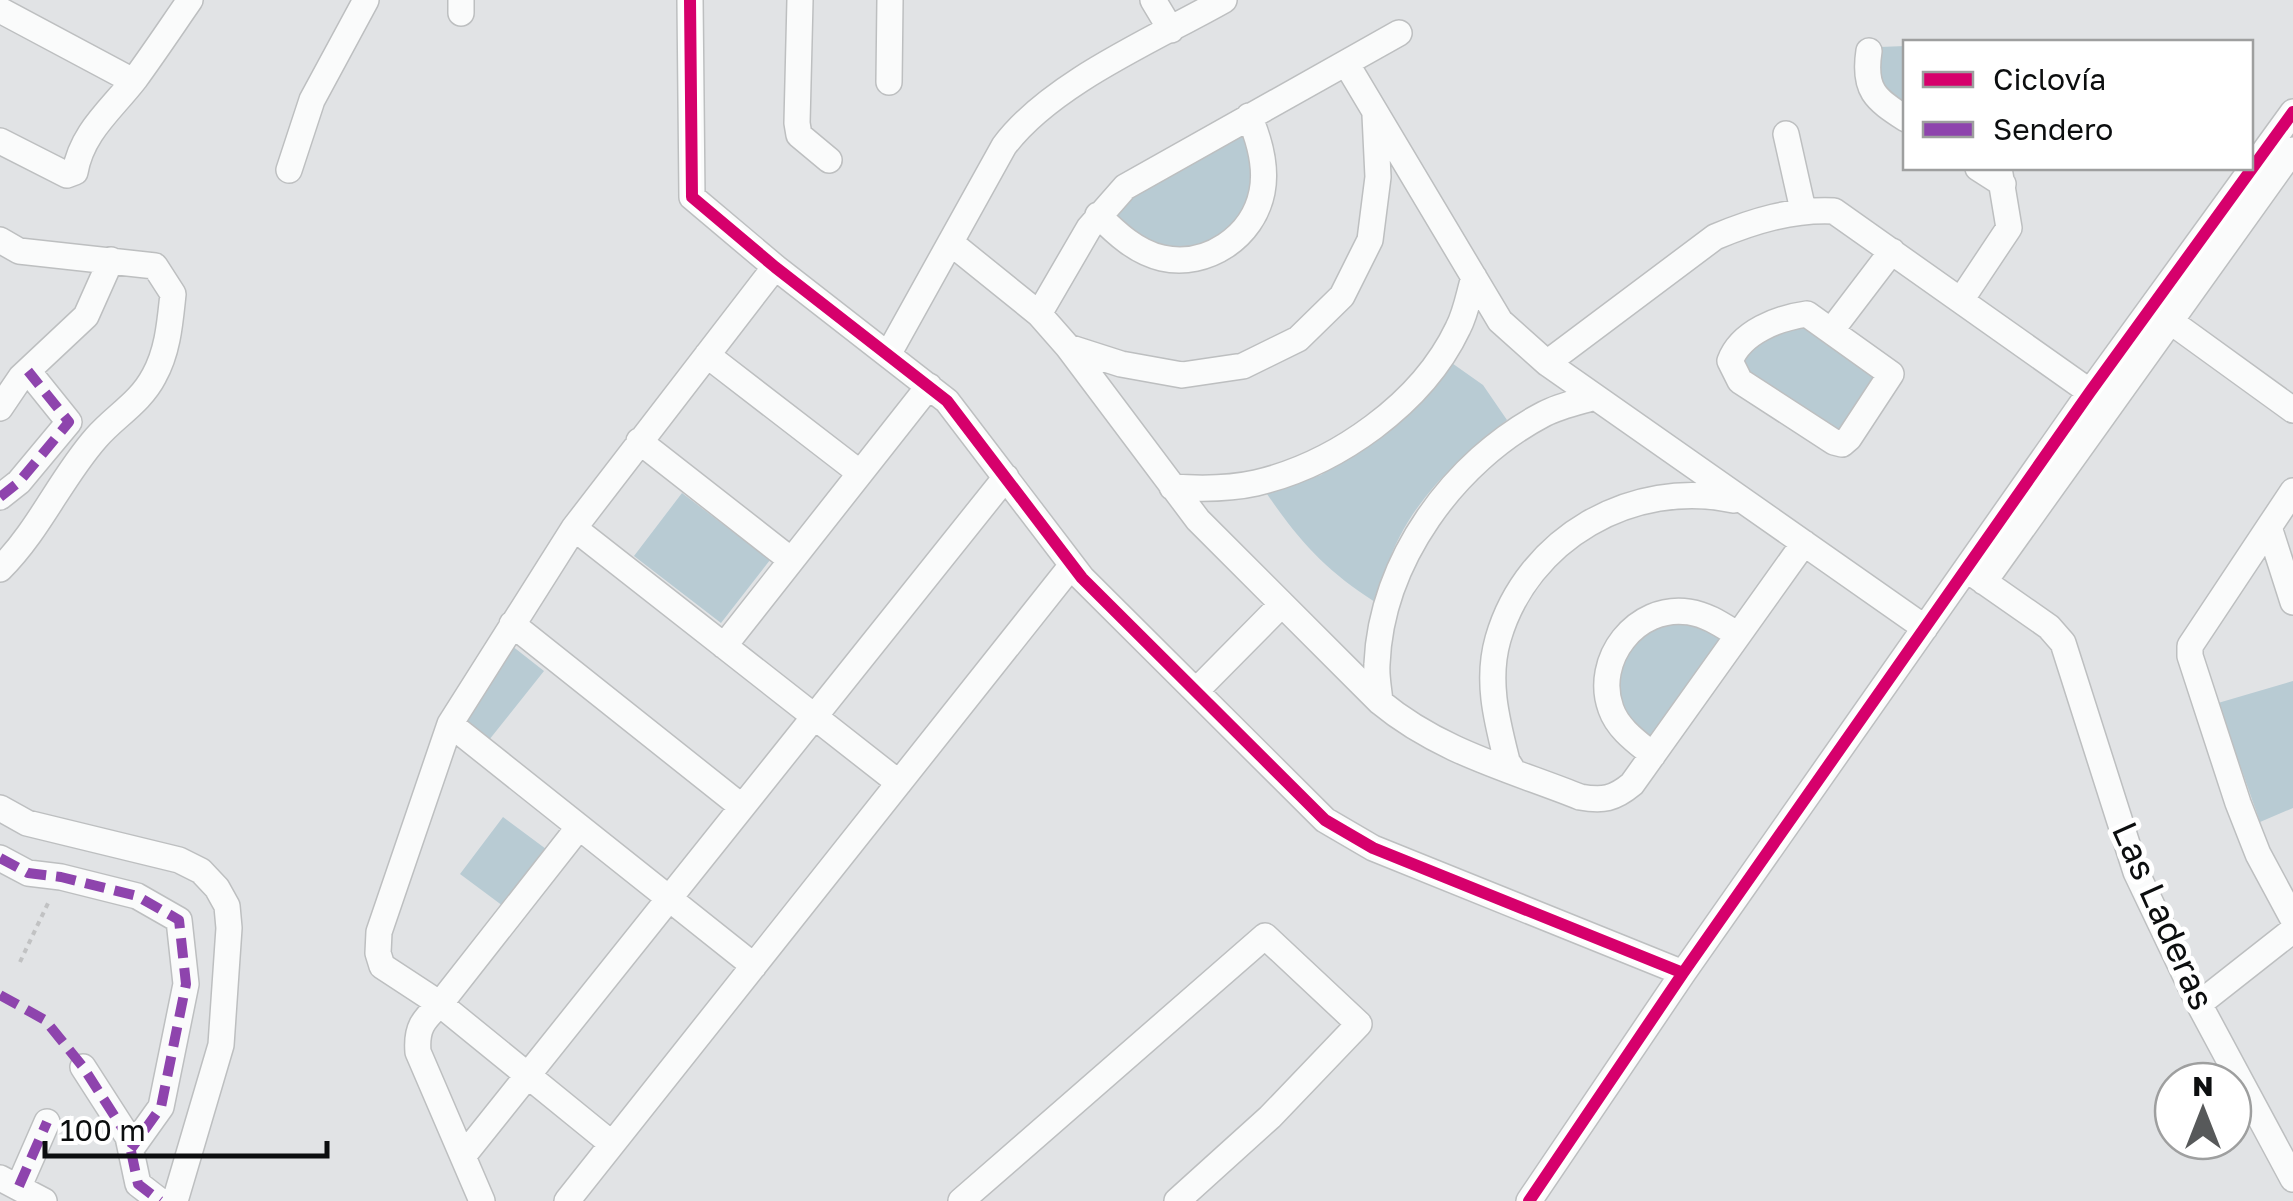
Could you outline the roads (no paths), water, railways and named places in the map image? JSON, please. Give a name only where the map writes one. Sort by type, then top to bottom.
[{"type":"street","points":[[0,141],[67,175],[75,172],[78,152],[94,126],[133,81],[190,0]]},
{"type":"street","points":[[290,170],[312,100],[366,0]]},
{"type":"street","points":[[690,0],[692,197],[947,401],[1072,565],[1325,820],[1373,848],[1683,973]]},
{"type":"street","points":[[800,0],[797,123],[800,135],[828,160]]},
{"type":"street","points":[[890,0],[890,82]]},
{"type":"street","points":[[1153,0],[1170,30]]},
{"type":"street","points":[[889,353],[1020,124],[1057,94],[1224,0]]},
{"type":"street","points":[[0,10],[133,81]]},
{"type":"street","points":[[1039,314],[1098,215],[1125,187],[1399,32]]},
{"type":"street","points":[[1869,51],[1866,73],[1872,93],[1903,118]]},
{"type":"street","points":[[1346,63],[1500,320],[1546,363],[1926,628]]},
{"type":"street","points":[[1068,347],[1121,364],[1182,375],[1243,366],[1298,339],[1342,296],[1370,240],[1378,177],[1374,111]]},
{"type":"street","points":[[1529,1201],[1683,973],[1926,628],[1975,576],[2160,314],[2293,112]]},
{"type":"street","points":[[1098,215],[1137,248],[1162,258],[1189,260],[1216,252],[1238,238],[1254,216],[1263,190],[1258,138],[1249,116]]},
{"type":"street","points":[[1786,134],[1803,210]]},
{"type":"street","points":[[1975,576],[2090,392],[2160,314],[2293,150]]},
{"type":"street","points":[[1961,300],[2009,228],[2001,176]]},
{"type":"street","points":[[1546,363],[1714,237],[1803,210],[1834,211],[2090,392]]},
{"type":"street","points":[[950,242],[1039,314],[1198,520],[1380,702],[1440,744],[1580,796],[1600,801],[1617,796],[1632,784],[1804,542]]},
{"type":"street","points":[[0,568],[26,542],[96,438],[140,398],[156,374],[166,348],[173,294],[154,266],[6,249]]},
{"type":"street","points":[[1831,331],[1892,251]]},
{"type":"street","points":[[0,408],[28,371],[86,316],[111,260]]},
{"type":"street","points":[[612,1144],[440,1004],[382,966],[379,932],[450,724],[574,528],[775,267]]},
{"type":"street","points":[[1172,488],[1205,490],[1256,483],[1305,466],[1352,441],[1393,410],[1430,371],[1458,328],[1474,277]]},
{"type":"street","points":[[1807,314],[1831,331],[1891,374],[1842,444],[1740,381],[1730,361],[1735,348],[1761,328],[1785,318],[1807,314]]},
{"type":"street","points":[[2160,314],[2291,405]]},
{"type":"street","points":[[707,356],[860,473]]},
{"type":"street","points":[[0,497],[19,482],[69,422],[28,371]]},
{"type":"street","points":[[724,646],[929,386]]},
{"type":"street","points":[[1380,702],[1377,664],[1386,613],[1403,562],[1430,516],[1462,475],[1502,441],[1546,412],[1594,397]]},
{"type":"street","points":[[639,441],[790,560]]},
{"type":"street","points":[[464,1155],[1006,478]]},
{"type":"street","points":[[2293,491],[2190,646],[2238,803],[2258,854],[2293,919]]},
{"type":"street","points":[[1512,769],[1492,701],[1498,640],[1522,584],[1564,538],[1620,507],[1679,493],[1744,502]]},
{"type":"street","points":[[2269,527],[2293,602]]},
{"type":"street","points":[[574,528],[899,784]]},
{"type":"street","points":[[567,1201],[1072,565]]},
{"type":"street","name":"Las Laderas","points":[[1975,576],[2049,627],[2063,643],[2136,872],[2200,1004],[2293,1179]]},
{"type":"street","points":[[1196,692],[1282,605]]},
{"type":"street","points":[[1652,755],[1624,731],[1611,710],[1606,685],[1610,661],[1622,639],[1640,622],[1663,613],[1686,611],[1709,617],[1738,634]]},
{"type":"street","points":[[512,624],[742,808]]},
{"type":"street","points":[[450,724],[754,966]]},
{"type":"street","points":[[0,808],[27,823],[178,860],[201,871],[227,906],[220,1046],[175,1201]]},
{"type":"street","points":[[482,1201],[418,1052],[416,1034],[422,1021],[440,1004],[580,828]]},
{"type":"street","points":[[0,858],[28,872],[137,896],[179,920],[186,984],[161,1107],[130,1149]]},
{"type":"street","points":[[2200,1004],[2293,930]]},
{"type":"street","points":[[962,1201],[1264,936],[1360,1024],[1270,1118],[1178,1201]]},
{"type":"street","points":[[83,1067],[128,1137],[138,1184],[160,1201]]},
{"type":"street","points":[[44,1201],[10,1182],[47,1122]]}]
